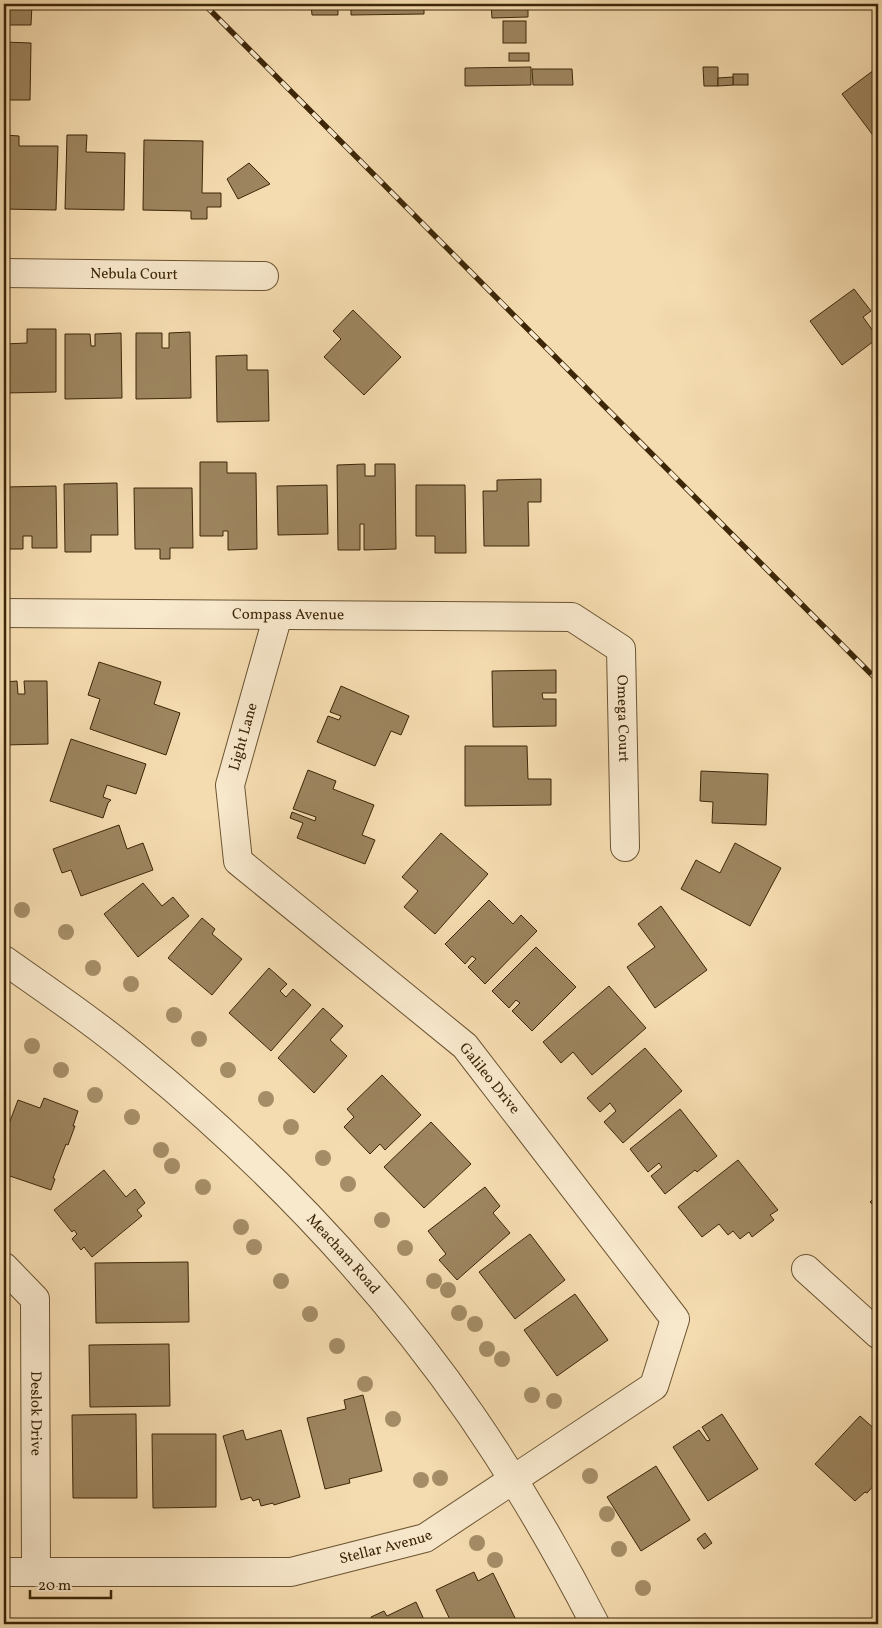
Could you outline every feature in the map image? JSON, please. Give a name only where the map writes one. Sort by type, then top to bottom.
[{"type":"street","name":"Nebula Court","points":[[4,273],[264,276]]},
{"type":"street","name":"Compass Avenue","points":[[4,613],[572,617]]},
{"type":"street","name":"Light Lane","points":[[238,861],[230,785],[278,614]]},
{"type":"street","name":"Omega Court","points":[[572,617],[622,649],[625,847]]},
{"type":"street","name":"Galileo Drive","points":[[238,861],[465,1046],[675,1318]]},
{"type":"street","name":"Meacham Road","points":[[4,960],[69,1005],[141,1060],[210,1120],[276,1182],[338,1248],[398,1318],[470,1415],[536,1517],[595,1624]]},
{"type":"street","name":"Deslok Drive","points":[[4,1267],[35,1299],[36,1572]]},
{"type":"street","points":[[806,1269],[878,1334]]},
{"type":"street","name":"Stellar Avenue","points":[[4,1572],[291,1572],[425,1538],[654,1386],[675,1318]]},
{"type":"building","points":[[4,4],[32,4],[31,25],[4,25]]},
{"type":"building","points":[[311,4],[338,4],[338,15],[312,15]]},
{"type":"building","points":[[351,4],[424,4],[424,14],[351,15]]},
{"type":"building","points":[[491,4],[528,4],[528,17],[492,18]]},
{"type":"building","points":[[704,4],[704,5],[681,5]]},
{"type":"building","points":[[503,21],[526,21],[526,43],[503,43]]},
{"type":"building","points":[[4,42],[31,43],[30,100],[4,100]]},
{"type":"building","points":[[509,53],[529,53],[529,61],[509,61]]},
{"type":"building","points":[[531,67],[531,85],[465,86],[465,68]]},
{"type":"building","points":[[703,67],[718,67],[718,86],[704,86]]},
{"type":"building","points":[[878,67],[878,142],[842,94]]},
{"type":"building","points":[[532,69],[572,69],[573,85],[533,85]]},
{"type":"building","points":[[733,74],[748,74],[748,85],[733,85]]},
{"type":"building","points":[[733,77],[733,85],[718,86],[718,78]]},
{"type":"building","points":[[4,135],[19,136],[19,146],[58,146],[56,210],[4,209]]},
{"type":"building","points":[[67,135],[87,135],[86,152],[125,153],[124,210],[65,209]]},
{"type":"building","points":[[144,140],[203,141],[202,193],[221,193],[221,207],[207,207],[207,219],[191,219],[191,211],[143,210]]},
{"type":"building","points":[[249,163],[270,184],[238,199],[227,179]]},
{"type":"building","points":[[854,289],[871,311],[863,317],[878,338],[842,365],[810,321]]},
{"type":"building","points":[[353,310],[401,357],[364,395],[324,357],[341,339],[333,331]]},
{"type":"building","points":[[27,329],[56,329],[56,392],[4,393],[4,344],[27,343]]},
{"type":"building","points":[[190,332],[191,398],[136,399],[136,333],[162,333],[162,348],[169,348],[169,333]]},
{"type":"building","points":[[121,333],[122,398],[65,399],[65,334],[90,334],[91,346],[95,346],[95,334]]},
{"type":"building","points":[[247,355],[247,370],[268,370],[269,421],[217,422],[216,356]]},
{"type":"building","points":[[200,462],[227,462],[227,473],[256,473],[257,549],[228,550],[228,531],[223,531],[223,536],[200,536]]},
{"type":"building","points":[[365,464],[365,476],[375,476],[375,464],[395,464],[396,549],[364,550],[364,524],[360,524],[360,550],[338,550],[337,465]]},
{"type":"building","points":[[541,479],[541,502],[528,502],[529,546],[484,546],[483,491],[497,491],[497,480]]},
{"type":"building","points":[[117,483],[118,535],[91,535],[91,552],[65,552],[64,484]]},
{"type":"building","points":[[327,485],[328,534],[278,535],[277,486]]},
{"type":"building","points":[[416,485],[465,485],[466,553],[435,553],[435,536],[416,536]]},
{"type":"building","points":[[56,486],[57,548],[32,548],[32,536],[23,536],[23,549],[4,549],[4,487]]},
{"type":"building","points":[[134,488],[192,488],[193,548],[170,548],[170,559],[160,559],[160,549],[135,549]]},
{"type":"building","points":[[99,662],[161,682],[154,704],[180,713],[166,755],[90,729],[100,699],[88,695]]},
{"type":"building","points":[[556,670],[556,693],[542,693],[543,699],[556,699],[556,726],[493,727],[492,671]]},
{"type":"building","points":[[17,681],[18,694],[25,694],[24,681],[47,681],[48,744],[4,745],[4,682]]},
{"type":"building","points":[[341,686],[409,716],[401,735],[391,731],[375,766],[317,742],[328,716],[339,720],[341,716],[330,712]]},
{"type":"building","points":[[71,739],[146,764],[136,794],[107,785],[103,797],[111,800],[108,803],[103,818],[50,801]]},
{"type":"building","points":[[465,746],[527,746],[528,779],[551,779],[551,805],[465,806]]},
{"type":"building","points":[[308,770],[336,781],[333,789],[374,805],[362,835],[375,840],[365,864],[297,838],[303,823],[290,818],[292,812],[315,821],[316,817],[293,809]]},
{"type":"building","points":[[701,771],[768,774],[766,825],[712,823],[713,802],[700,801]]},
{"type":"building","points":[[119,825],[127,849],[143,843],[153,870],[81,896],[71,870],[62,873],[53,849]]},
{"type":"building","points":[[441,833],[488,874],[435,934],[404,907],[418,891],[402,877]]},
{"type":"building","points":[[735,843],[781,868],[750,926],[681,889],[696,860],[720,873]]},
{"type":"building","points":[[143,883],[162,906],[173,897],[189,916],[138,957],[104,914]]},
{"type":"building","points":[[489,900],[513,924],[521,915],[537,931],[485,984],[468,967],[476,959],[472,956],[465,964],[445,944]]},
{"type":"building","points":[[661,906],[707,970],[655,1008],[627,967],[655,947],[638,924]]},
{"type":"building","points":[[202,918],[215,929],[212,934],[242,959],[212,995],[168,958]]},
{"type":"building","points":[[536,947],[576,987],[532,1031],[512,1011],[520,1003],[516,1000],[509,1008],[492,991]]},
{"type":"building","points":[[269,968],[287,984],[280,991],[286,997],[293,989],[311,1005],[271,1051],[229,1013]]},
{"type":"building","points":[[609,986],[646,1028],[592,1075],[573,1052],[561,1063],[543,1042]]},
{"type":"building","points":[[323,1008],[343,1026],[330,1040],[347,1056],[314,1093],[278,1058]]},
{"type":"building","points":[[645,1048],[682,1091],[623,1143],[604,1122],[616,1111],[610,1103],[600,1112],[587,1098]]},
{"type":"building","points":[[382,1075],[421,1115],[385,1150],[380,1144],[370,1154],[344,1127],[354,1117],[347,1109]]},
{"type":"building","points":[[44,1098],[78,1111],[73,1126],[75,1126],[53,1178],[55,1179],[51,1190],[4,1174],[4,1137],[18,1100],[40,1108]]},
{"type":"building","points":[[680,1109],[717,1156],[697,1172],[695,1170],[665,1194],[651,1176],[662,1167],[659,1163],[648,1172],[630,1149]]},
{"type":"building","points":[[431,1122],[471,1164],[424,1208],[384,1167]]},
{"type":"building","points":[[738,1160],[778,1210],[770,1215],[774,1220],[752,1237],[749,1232],[740,1239],[733,1231],[728,1235],[719,1224],[702,1237],[678,1207]]},
{"type":"building","points":[[878,1161],[878,1174],[872,1168]]},
{"type":"building","points":[[104,1170],[126,1197],[135,1189],[145,1203],[137,1210],[142,1216],[92,1257],[84,1247],[81,1250],[72,1239],[77,1234],[74,1230],[72,1232],[54,1210]]},
{"type":"building","points":[[485,1187],[500,1206],[493,1213],[510,1233],[457,1280],[439,1260],[446,1254],[428,1231]]},
{"type":"building","points":[[878,1194],[878,1210],[870,1202]]},
{"type":"building","points":[[530,1234],[565,1280],[515,1319],[479,1272]]},
{"type":"building","points":[[188,1262],[189,1322],[96,1323],[95,1263]]},
{"type":"building","points":[[575,1294],[608,1340],[557,1376],[524,1330]]},
{"type":"building","points":[[169,1344],[170,1406],[90,1407],[89,1345]]},
{"type":"building","points":[[363,1395],[382,1471],[349,1479],[350,1483],[325,1489],[307,1418],[346,1409],[344,1400]]},
{"type":"building","points":[[136,1414],[137,1498],[73,1498],[72,1415]]},
{"type":"building","points":[[722,1414],[758,1469],[708,1501],[673,1447],[699,1430],[707,1441],[710,1440],[702,1427]]},
{"type":"building","points":[[860,1416],[878,1432],[878,1481],[867,1493],[865,1492],[855,1501],[815,1464]]},
{"type":"building","points":[[243,1430],[246,1440],[281,1430],[300,1497],[274,1505],[273,1503],[261,1506],[259,1499],[253,1501],[251,1497],[241,1500],[223,1436]]},
{"type":"building","points":[[152,1434],[216,1434],[216,1507],[153,1508]]},
{"type":"building","points":[[656,1466],[690,1520],[641,1551],[607,1497]]},
{"type":"building","points":[[705,1533],[712,1543],[704,1549],[697,1539]]},
{"type":"building","points":[[474,1572],[478,1581],[493,1573],[518,1624],[452,1624],[436,1590]]},
{"type":"building","points":[[416,1602],[426,1624],[361,1624],[384,1611],[387,1616]]},
{"type":"railway","points":[[204,4],[878,681]]}]
